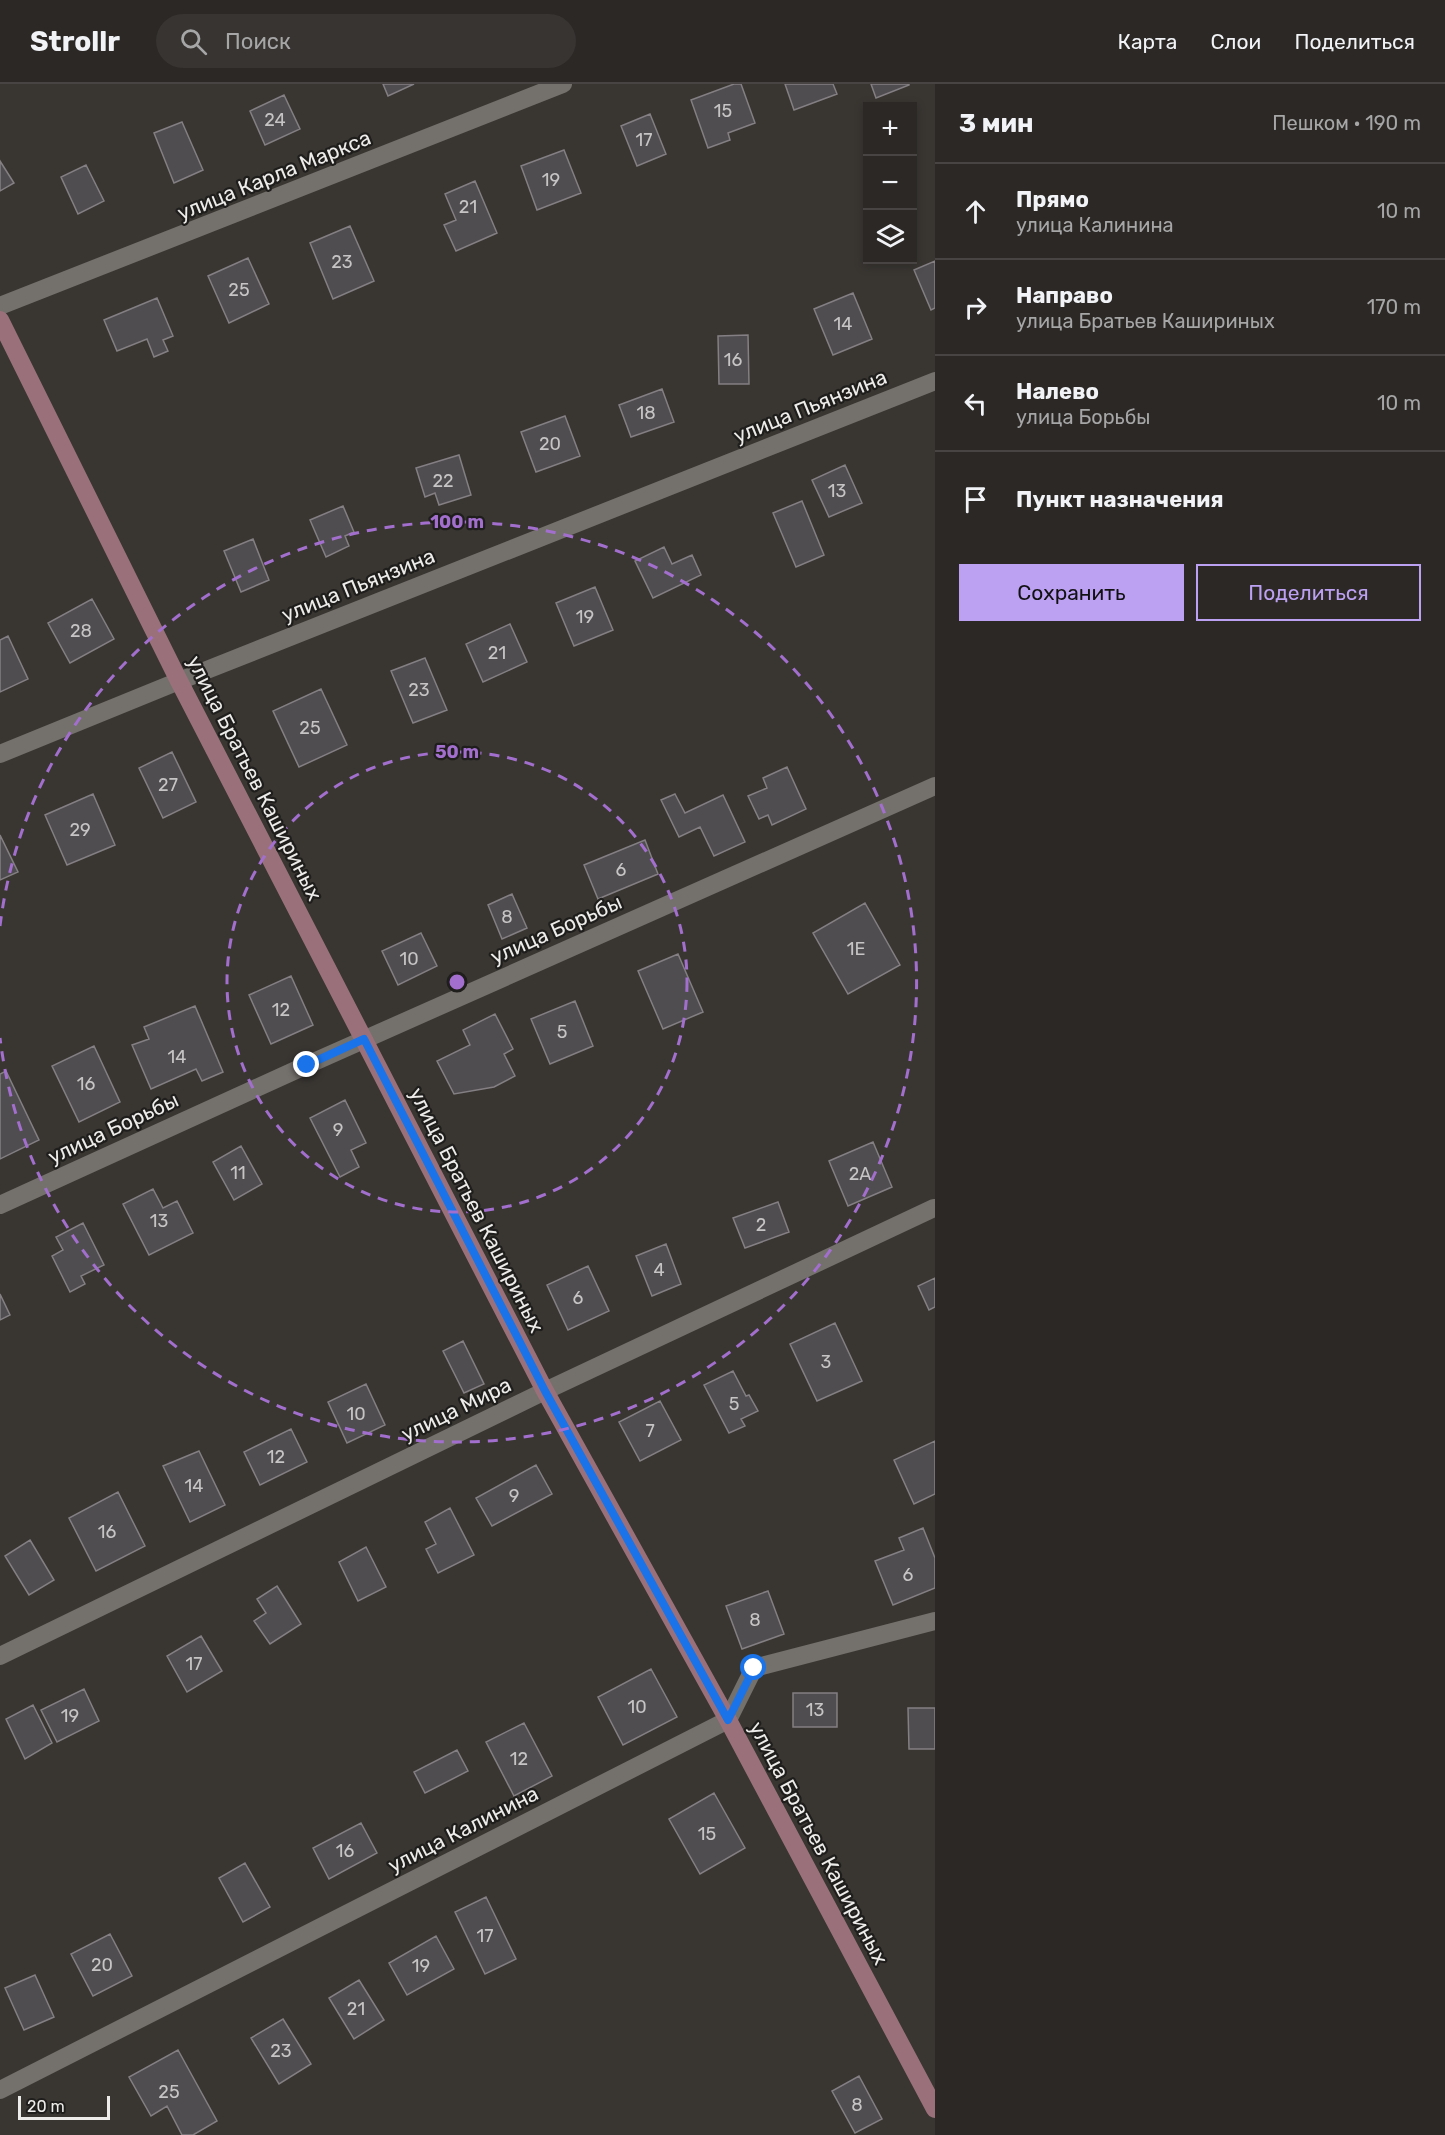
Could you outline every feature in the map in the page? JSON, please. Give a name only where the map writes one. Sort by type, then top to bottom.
[{"type":"main road","name":"улица Братьев Кашириных","points":[[0,320],[179,681],[545,1391],[728,1720],[935,2109]]},
{"type":"street","name":"улица Карла Маркса","points":[[0,306],[563,84]]},
{"type":"street","name":"улица Пьянзина","points":[[0,754],[935,381]]},
{"type":"street","name":"улица Борьбы","points":[[0,1205],[364,1039],[935,786]]},
{"type":"street","name":"улица Мира","points":[[0,1656],[545,1391],[934,1208]]},
{"type":"street","points":[[728,1720],[754,1668],[935,1621]]},
{"type":"street","name":"улица Калинина","points":[[0,2090],[728,1720]]},
{"type":"building","points":[[383,84],[414,84],[388,96]]},
{"type":"building","points":[[734,84],[741,84],[755,123],[728,133],[730,140],[708,148],[691,100]]},
{"type":"building","points":[[785,84],[833,84],[837,94],[794,110]]},
{"type":"building","points":[[871,84],[909,84],[909,85],[876,98]]},
{"type":"building","points":[[284,95],[300,129],[265,145],[250,111]]},
{"type":"building","points":[[650,114],[666,154],[637,166],[621,126]]},
{"type":"building","points":[[182,122],[203,170],[174,183],[154,133]]},
{"type":"building","points":[[564,150],[581,193],[537,210],[521,166]]},
{"type":"building","points":[[0,161],[14,183],[0,191]]},
{"type":"building","points":[[86,165],[104,201],[78,214],[61,177]]},
{"type":"building","points":[[475,181],[497,233],[456,251],[444,225],[456,220],[445,194]]},
{"type":"building","points":[[350,226],[374,281],[333,299],[310,243]]},
{"type":"building","points":[[248,258],[269,304],[229,323],[208,276]]},
{"type":"building","points":[[935,261],[935,308],[931,310],[914,270]]},
{"type":"building","points":[[853,293],[872,339],[833,355],[814,309]]},
{"type":"building","points":[[157,298],[173,336],[163,340],[168,351],[154,357],[147,339],[117,351],[104,320]]},
{"type":"building","points":[[748,335],[749,384],[719,384],[718,336]]},
{"type":"building","points":[[662,389],[674,422],[631,437],[619,405]]},
{"type":"building","points":[[565,416],[580,456],[536,472],[521,432]]},
{"type":"building","points":[[459,455],[471,495],[439,505],[435,493],[425,497],[416,468]]},
{"type":"building","points":[[845,465],[862,503],[829,517],[812,480]]},
{"type":"building","points":[[802,501],[824,555],[796,567],[773,513]]},
{"type":"building","points":[[343,506],[354,532],[345,536],[349,546],[326,557],[310,520]]},
{"type":"building","points":[[253,539],[269,580],[241,592],[224,551]]},
{"type":"building","points":[[664,547],[672,564],[692,555],[701,575],[653,598],[635,561]]},
{"type":"building","points":[[595,587],[613,630],[574,646],[556,603]]},
{"type":"building","points":[[92,599],[114,639],[70,663],[48,623]]},
{"type":"building","points":[[510,624],[527,662],[483,682],[466,644]]},
{"type":"building","points":[[8,636],[28,679],[0,692],[0,640]]},
{"type":"building","points":[[425,658],[447,710],[413,723],[391,671]]},
{"type":"building","points":[[321,689],[347,745],[299,767],[273,711]]},
{"type":"building","points":[[172,752],[196,802],[163,818],[139,768]]},
{"type":"building","points":[[787,767],[806,809],[772,825],[768,815],[759,819],[748,796],[767,788],[763,778]]},
{"type":"building","points":[[93,794],[115,845],[67,865],[45,815]]},
{"type":"building","points":[[675,794],[685,813],[723,795],[745,842],[714,856],[700,827],[679,837],[661,800]]},
{"type":"building","points":[[0,835],[18,872],[0,880]]},
{"type":"building","points":[[645,840],[658,874],[598,899],[584,865]]},
{"type":"building","points":[[512,894],[527,928],[502,939],[488,905]]},
{"type":"building","points":[[865,903],[900,965],[848,994],[813,933]]},
{"type":"building","points":[[421,933],[437,966],[398,985],[382,951]]},
{"type":"building","points":[[678,954],[703,1012],[663,1029],[638,971]]},
{"type":"building","points":[[291,976],[313,1025],[271,1044],[249,995]]},
{"type":"building","points":[[575,1001],[593,1046],[550,1064],[531,1019]]},
{"type":"building","points":[[195,1006],[223,1072],[202,1081],[196,1069],[151,1089],[132,1045],[149,1039],[144,1027]]},
{"type":"building","points":[[495,1014],[513,1049],[504,1054],[515,1076],[494,1087],[454,1094],[437,1061],[470,1045],[463,1030]]},
{"type":"building","points":[[94,1046],[120,1102],[79,1122],[52,1066]]},
{"type":"building","points":[[6,1071],[39,1140],[0,1159],[0,1074]]},
{"type":"building","points":[[345,1100],[366,1143],[351,1150],[359,1167],[340,1177],[310,1118]]},
{"type":"building","points":[[873,1142],[892,1187],[848,1206],[829,1161]]},
{"type":"building","points":[[241,1146],[262,1184],[234,1200],[213,1162]]},
{"type":"building","points":[[153,1189],[163,1208],[177,1201],[193,1233],[149,1255],[123,1204]]},
{"type":"building","points":[[778,1202],[789,1232],[745,1248],[733,1218]]},
{"type":"building","points":[[83,1223],[104,1265],[81,1276],[85,1284],[70,1292],[52,1256],[63,1250],[56,1237]]},
{"type":"building","points":[[666,1244],[681,1284],[652,1296],[636,1256]]},
{"type":"building","points":[[588,1266],[609,1311],[568,1330],[547,1285]]},
{"type":"building","points":[[935,1278],[935,1307],[929,1310],[918,1286]]},
{"type":"building","points":[[0,1294],[10,1315],[0,1320]]},
{"type":"building","points":[[835,1323],[862,1381],[817,1401],[790,1344]]},
{"type":"building","points":[[463,1341],[484,1384],[464,1393],[443,1351]]},
{"type":"building","points":[[733,1371],[746,1396],[749,1395],[758,1411],[741,1419],[745,1426],[729,1433],[704,1385]]},
{"type":"building","points":[[366,1384],[385,1425],[347,1443],[328,1402]]},
{"type":"building","points":[[660,1401],[681,1440],[640,1461],[619,1422]]},
{"type":"building","points":[[291,1429],[307,1462],[260,1485],[244,1452]]},
{"type":"building","points":[[935,1441],[935,1494],[914,1504],[894,1460]]},
{"type":"building","points":[[199,1451],[225,1505],[190,1522],[163,1466]]},
{"type":"building","points":[[536,1465],[552,1494],[492,1526],[476,1498]]},
{"type":"building","points":[[118,1492],[145,1546],[96,1571],[69,1518]]},
{"type":"building","points":[[450,1508],[474,1555],[438,1573],[426,1549],[436,1544],[425,1522]]},
{"type":"building","points":[[923,1528],[935,1558],[935,1588],[893,1605],[875,1561],[904,1550],[899,1538]]},
{"type":"building","points":[[30,1540],[54,1580],[29,1595],[5,1556]]},
{"type":"building","points":[[366,1547],[386,1587],[358,1601],[339,1562]]},
{"type":"building","points":[[277,1586],[301,1624],[270,1644],[254,1621],[266,1613],[257,1599]]},
{"type":"building","points":[[768,1591],[784,1634],[742,1649],[726,1606]]},
{"type":"building","points":[[201,1636],[222,1671],[187,1692],[167,1656]]},
{"type":"building","points":[[651,1669],[677,1717],[623,1745],[598,1697]]},
{"type":"building","points":[[84,1689],[99,1721],[57,1742],[41,1710]]},
{"type":"building","points":[[793,1693],[837,1693],[837,1727],[793,1727]]},
{"type":"building","points":[[33,1705],[52,1743],[25,1759],[6,1719]]},
{"type":"building","points":[[908,1708],[935,1708],[935,1749],[909,1749]]},
{"type":"building","points":[[524,1723],[552,1776],[514,1796],[486,1742]]},
{"type":"building","points":[[457,1750],[468,1771],[425,1793],[414,1772]]},
{"type":"building","points":[[714,1793],[745,1848],[700,1874],[669,1819]]},
{"type":"building","points":[[361,1823],[377,1853],[329,1879],[313,1848]]},
{"type":"building","points":[[245,1863],[270,1907],[243,1922],[219,1878]]},
{"type":"building","points":[[486,1897],[516,1959],[485,1974],[455,1912]]},
{"type":"building","points":[[110,1934],[132,1976],[93,1996],[71,1954]]},
{"type":"building","points":[[436,1936],[454,1969],[407,1995],[389,1963]]},
{"type":"building","points":[[35,1975],[54,2017],[24,2030],[5,1988]]},
{"type":"building","points":[[359,1980],[384,2020],[354,2039],[329,1998]]},
{"type":"building","points":[[283,2019],[311,2064],[279,2084],[251,2038]]},
{"type":"building","points":[[178,2050],[217,2121],[193,2135],[182,2135],[167,2106],[151,2116],[129,2077]]},
{"type":"building","points":[[859,2076],[882,2119],[855,2133],[832,2091]]},
{"type":"route","points":[[307,1065],[364,1039],[545,1391],[728,1720],[754,1668]]}]
